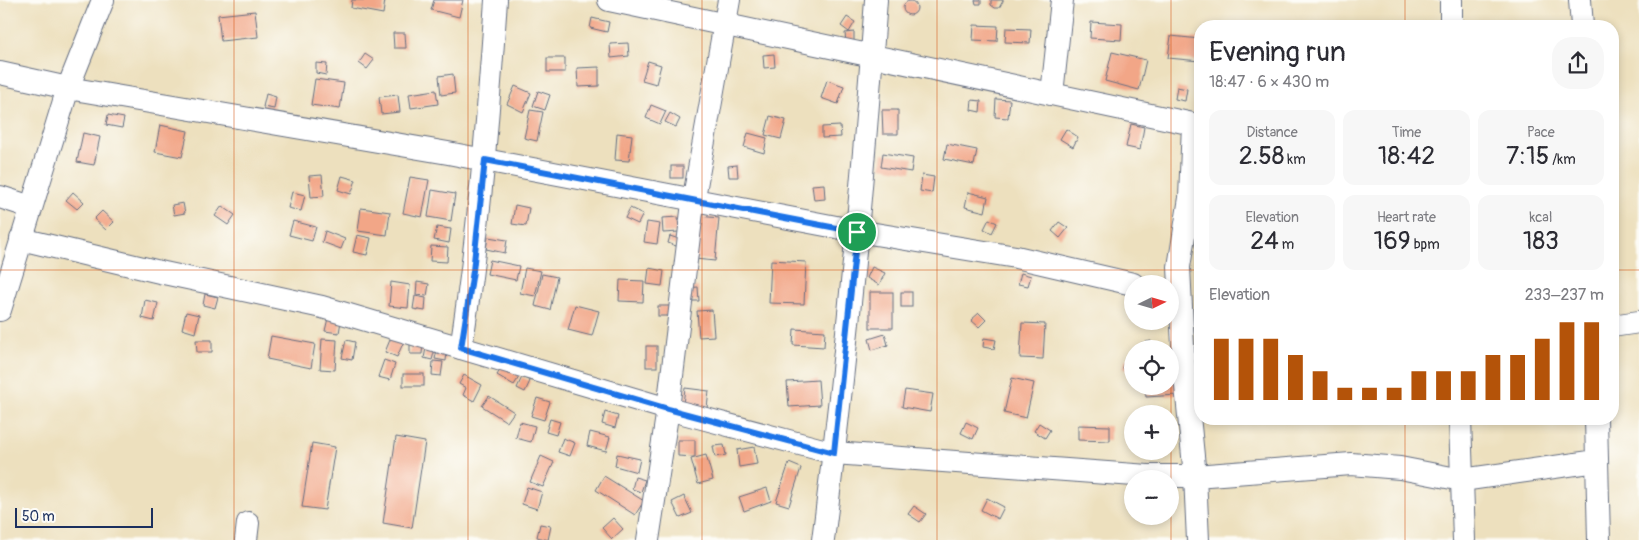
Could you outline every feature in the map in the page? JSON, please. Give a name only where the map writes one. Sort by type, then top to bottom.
[{"type":"street","points":[[0,310],[68,88],[104,0]]},
{"type":"street","points":[[461,348],[473,271],[485,160],[496,0]]},
{"type":"street","points":[[609,0],[1194,126]]},
{"type":"street","points":[[648,540],[668,409],[693,200],[729,0]]},
{"type":"street","points":[[823,540],[857,232],[876,0]]},
{"type":"street","points":[[1052,94],[1062,0]]},
{"type":"street","points":[[1451,0],[1451,20]]},
{"type":"street","points":[[1580,0],[1582,20]]},
{"type":"street","points":[[0,73],[68,88],[485,160],[857,232],[1016,257],[1124,282]]},
{"type":"street","points":[[1194,150],[1190,198],[1179,267],[1184,296],[1184,366],[1195,476],[1198,540]]},
{"type":"street","points":[[0,197],[31,207]]},
{"type":"street","points":[[21,239],[164,273],[322,307],[668,409],[834,453],[1148,476],[1195,476],[1351,464],[1400,468],[1462,480],[1597,461]]},
{"type":"street","points":[[1619,325],[1639,322]]},
{"type":"street","points":[[1460,425],[1464,540]]},
{"type":"street","points":[[1596,425],[1599,540]]},
{"type":"building","points":[[352,0],[385,0],[383,14],[351,8]]},
{"type":"building","points":[[434,0],[463,0],[459,17],[431,10]]},
{"type":"building","points":[[975,0],[981,0],[981,4],[976,4]]},
{"type":"building","points":[[991,0],[1003,1],[999,8],[995,8],[991,5]]},
{"type":"building","points":[[907,1],[913,1],[917,8],[913,15],[907,15],[903,11],[903,5]]},
{"type":"building","points":[[255,11],[258,37],[221,41],[218,15]]},
{"type":"building","points":[[847,17],[855,22],[849,32],[841,26]]},
{"type":"building","points":[[592,18],[609,22],[607,32],[590,28]]},
{"type":"building","points":[[1091,22],[1122,24],[1121,40],[1090,38]]},
{"type":"building","points":[[974,25],[998,26],[997,41],[973,40]]},
{"type":"building","points":[[1006,28],[1031,29],[1030,43],[1005,42]]},
{"type":"building","points":[[854,32],[854,42],[846,43],[845,33]]},
{"type":"building","points":[[393,33],[405,33],[406,48],[394,48]]},
{"type":"building","points":[[1171,36],[1194,38],[1194,60],[1168,58]]},
{"type":"building","points":[[628,43],[629,56],[611,58],[610,44]]},
{"type":"building","points":[[1112,52],[1146,60],[1139,90],[1105,81]]},
{"type":"building","points":[[365,54],[374,60],[367,69],[359,63]]},
{"type":"building","points":[[774,54],[775,67],[764,68],[763,55]]},
{"type":"building","points":[[547,58],[565,58],[565,72],[547,72]]},
{"type":"building","points":[[648,61],[661,65],[656,84],[642,80]]},
{"type":"building","points":[[316,63],[327,64],[326,75],[316,73]]},
{"type":"building","points":[[599,67],[599,86],[578,87],[577,68]]},
{"type":"building","points":[[453,74],[455,93],[441,95],[439,76]]},
{"type":"building","points":[[315,79],[344,83],[340,109],[311,105]]},
{"type":"building","points":[[827,80],[844,86],[838,104],[821,98]]},
{"type":"building","points":[[515,86],[531,93],[523,112],[507,104]]},
{"type":"building","points":[[1177,87],[1187,89],[1185,101],[1175,99]]},
{"type":"building","points":[[436,90],[438,104],[411,108],[409,94]]},
{"type":"building","points":[[538,91],[550,95],[545,110],[533,106]]},
{"type":"building","points":[[266,94],[276,97],[274,109],[263,107]]},
{"type":"building","points":[[398,95],[400,112],[381,114],[379,97]]},
{"type":"building","points":[[996,99],[1010,100],[1008,118],[995,117]]},
{"type":"building","points":[[972,100],[981,101],[980,112],[971,110]]},
{"type":"building","points":[[651,105],[666,111],[660,124],[646,118]]},
{"type":"building","points":[[530,110],[543,112],[537,141],[524,138]]},
{"type":"building","points":[[882,110],[898,110],[898,134],[883,134]]},
{"type":"building","points":[[670,113],[680,119],[676,127],[665,122]]},
{"type":"building","points":[[108,115],[124,118],[122,128],[106,125]]},
{"type":"building","points":[[770,116],[786,120],[781,139],[765,135]]},
{"type":"building","points":[[1131,124],[1144,127],[1140,150],[1126,147]]},
{"type":"building","points":[[160,125],[188,131],[182,157],[155,152]]},
{"type":"building","points":[[840,126],[841,137],[822,138],[822,127]]},
{"type":"building","points":[[1066,129],[1078,137],[1073,147],[1060,139]]},
{"type":"building","points":[[83,133],[100,137],[94,165],[77,162]]},
{"type":"building","points":[[617,133],[632,135],[629,161],[615,160]]},
{"type":"building","points":[[748,133],[767,138],[764,153],[744,147]]},
{"type":"building","points":[[947,144],[977,150],[974,165],[944,159]]},
{"type":"building","points":[[883,153],[913,158],[911,172],[881,167]]},
{"type":"building","points":[[737,165],[738,177],[729,177],[728,166]]},
{"type":"building","points":[[671,166],[683,166],[683,178],[671,178]]},
{"type":"building","points":[[322,175],[324,196],[311,197],[309,176]]},
{"type":"building","points":[[922,175],[934,177],[932,193],[920,191]]},
{"type":"building","points":[[342,176],[356,180],[351,194],[338,190]]},
{"type":"building","points":[[410,177],[429,180],[422,217],[403,213]]},
{"type":"building","points":[[824,184],[825,199],[814,200],[812,185]]},
{"type":"building","points":[[432,190],[455,194],[451,221],[428,217]]},
{"type":"building","points":[[73,192],[84,202],[77,209],[66,200]]},
{"type":"building","points":[[292,192],[305,195],[301,211],[288,208]]},
{"type":"building","points":[[968,192],[988,197],[985,212],[965,207]]},
{"type":"building","points":[[183,203],[185,213],[174,215],[172,205]]},
{"type":"building","points":[[515,205],[529,208],[526,226],[512,224]]},
{"type":"building","points":[[222,206],[235,215],[228,225],[215,216]]},
{"type":"building","points":[[361,208],[390,212],[387,235],[358,231]]},
{"type":"building","points":[[630,208],[643,214],[638,224],[625,218]]},
{"type":"building","points":[[102,211],[114,222],[106,230],[94,219]]},
{"type":"building","points":[[699,216],[719,218],[715,261],[695,259]]},
{"type":"building","points":[[678,217],[679,232],[663,233],[662,218]]},
{"type":"building","points":[[989,219],[997,223],[992,233],[984,229]]},
{"type":"building","points":[[293,221],[316,227],[312,241],[289,235]]},
{"type":"building","points":[[647,222],[660,224],[657,244],[644,242]]},
{"type":"building","points":[[1059,222],[1068,228],[1060,238],[1052,231]]},
{"type":"building","points":[[437,227],[451,229],[449,243],[434,240]]},
{"type":"building","points":[[325,231],[345,239],[341,249],[322,242]]},
{"type":"building","points":[[357,235],[371,238],[367,255],[353,252]]},
{"type":"building","points":[[670,236],[679,239],[676,246],[668,243]]},
{"type":"building","points":[[488,237],[507,240],[505,253],[486,249]]},
{"type":"building","points":[[431,246],[448,247],[447,262],[430,261]]},
{"type":"building","points":[[490,260],[519,266],[516,280],[487,274]]},
{"type":"building","points":[[771,260],[806,262],[804,304],[769,303]]},
{"type":"building","points":[[872,267],[885,273],[879,285],[867,278]]},
{"type":"building","points":[[525,268],[541,271],[535,296],[520,293]]},
{"type":"building","points":[[649,268],[664,271],[662,286],[647,284]]},
{"type":"building","points":[[1021,273],[1031,276],[1028,286],[1018,284]]},
{"type":"building","points":[[542,274],[557,277],[550,310],[535,306]]},
{"type":"building","points":[[620,280],[644,281],[643,302],[619,301]]},
{"type":"building","points":[[391,282],[410,285],[408,308],[389,306]]},
{"type":"building","points":[[417,282],[429,284],[427,296],[416,295]]},
{"type":"building","points":[[698,287],[699,301],[688,301],[687,288]]},
{"type":"building","points":[[870,292],[893,292],[893,328],[870,328]]},
{"type":"building","points":[[901,292],[912,292],[912,307],[901,307]]},
{"type":"building","points":[[205,294],[218,297],[215,308],[203,305]]},
{"type":"building","points":[[415,296],[426,298],[425,311],[413,309]]},
{"type":"building","points":[[145,300],[158,303],[154,321],[142,318]]},
{"type":"building","points":[[575,305],[599,311],[592,336],[568,330]]},
{"type":"building","points":[[658,306],[670,306],[670,316],[658,316]]},
{"type":"building","points":[[712,310],[714,336],[699,337],[697,311]]},
{"type":"building","points":[[186,312],[199,315],[195,333],[182,329]]},
{"type":"building","points":[[979,313],[986,320],[979,327],[971,320]]},
{"type":"building","points":[[328,318],[341,321],[339,333],[325,331]]},
{"type":"building","points":[[1022,323],[1045,324],[1043,359],[1020,358]]},
{"type":"building","points":[[794,329],[825,331],[824,347],[793,345]]},
{"type":"building","points":[[885,334],[888,345],[872,350],[869,339]]},
{"type":"building","points":[[392,335],[404,341],[397,357],[385,352]]},
{"type":"building","points":[[271,336],[315,344],[311,368],[267,359]]},
{"type":"building","points":[[984,338],[996,340],[994,349],[983,347]]},
{"type":"building","points":[[322,339],[337,340],[335,370],[320,369]]},
{"type":"building","points":[[196,340],[212,340],[212,352],[197,352]]},
{"type":"building","points":[[346,340],[355,342],[352,360],[342,358]]},
{"type":"building","points":[[410,342],[423,343],[422,354],[410,354]]},
{"type":"building","points":[[646,346],[657,346],[657,367],[646,367]]},
{"type":"building","points":[[426,348],[435,349],[432,360],[424,358]]},
{"type":"building","points":[[437,350],[447,351],[446,361],[435,359]]},
{"type":"building","points":[[384,360],[395,364],[390,380],[378,377]]},
{"type":"building","points":[[433,361],[443,362],[441,376],[432,375]]},
{"type":"building","points":[[504,364],[521,374],[514,385],[497,375]]},
{"type":"building","points":[[403,374],[424,374],[424,386],[403,386]]},
{"type":"building","points":[[464,375],[482,385],[474,401],[463,395],[466,388],[459,384]]},
{"type":"building","points":[[522,377],[530,381],[525,392],[517,388]]},
{"type":"building","points":[[1012,378],[1034,383],[1026,418],[1004,413]]},
{"type":"building","points":[[818,380],[820,405],[789,407],[787,382]]},
{"type":"building","points":[[685,388],[709,391],[707,408],[683,404]]},
{"type":"building","points":[[905,390],[933,394],[930,412],[902,407]]},
{"type":"building","points":[[1146,395],[1178,395],[1146,397]]},
{"type":"building","points":[[489,396],[514,412],[507,422],[482,406]]},
{"type":"building","points":[[537,398],[550,402],[544,420],[531,416]]},
{"type":"building","points":[[605,412],[618,416],[615,428],[602,424]]},
{"type":"building","points":[[550,419],[560,422],[556,435],[546,432]]},
{"type":"building","points":[[520,422],[535,426],[531,442],[516,438]]},
{"type":"building","points":[[966,422],[978,428],[973,439],[961,433]]},
{"type":"building","points":[[1039,423],[1050,430],[1045,438],[1034,431]]},
{"type":"building","points":[[1078,425],[1110,426],[1110,441],[1078,440]]},
{"type":"building","points":[[590,432],[610,437],[606,451],[587,446]]},
{"type":"building","points":[[396,437],[425,442],[412,528],[383,523]]},
{"type":"building","points":[[563,438],[575,443],[570,456],[558,452]]},
{"type":"building","points":[[678,440],[695,440],[695,457],[678,456]]},
{"type":"building","points":[[312,443],[335,447],[325,510],[302,507]]},
{"type":"building","points":[[724,445],[726,455],[715,457],[713,446]]},
{"type":"building","points":[[754,447],[757,464],[739,467],[737,450]]},
{"type":"building","points":[[617,454],[640,459],[637,472],[615,466]]},
{"type":"building","points":[[706,455],[713,480],[698,484],[691,459]]},
{"type":"building","points":[[541,456],[554,462],[543,487],[530,482]]},
{"type":"building","points":[[789,463],[801,468],[789,506],[776,502]]},
{"type":"building","points":[[604,476],[644,501],[635,515],[596,490]]},
{"type":"building","points":[[635,477],[645,480],[641,492],[632,489]]},
{"type":"building","points":[[527,487],[542,492],[537,509],[522,504]]},
{"type":"building","points":[[767,488],[771,501],[744,511],[739,497]]},
{"type":"building","points":[[684,496],[692,513],[680,518],[672,502]]},
{"type":"building","points":[[987,498],[1004,507],[998,519],[981,510]]},
{"type":"building","points":[[914,506],[926,514],[920,522],[908,514]]},
{"type":"building","points":[[613,518],[623,529],[612,539],[602,528]]},
{"type":"building","points":[[540,524],[551,526],[548,540],[537,537]]},
{"type":"route","points":[[485,160],[857,232],[834,453],[668,409],[461,348],[473,271],[485,160]]}]
